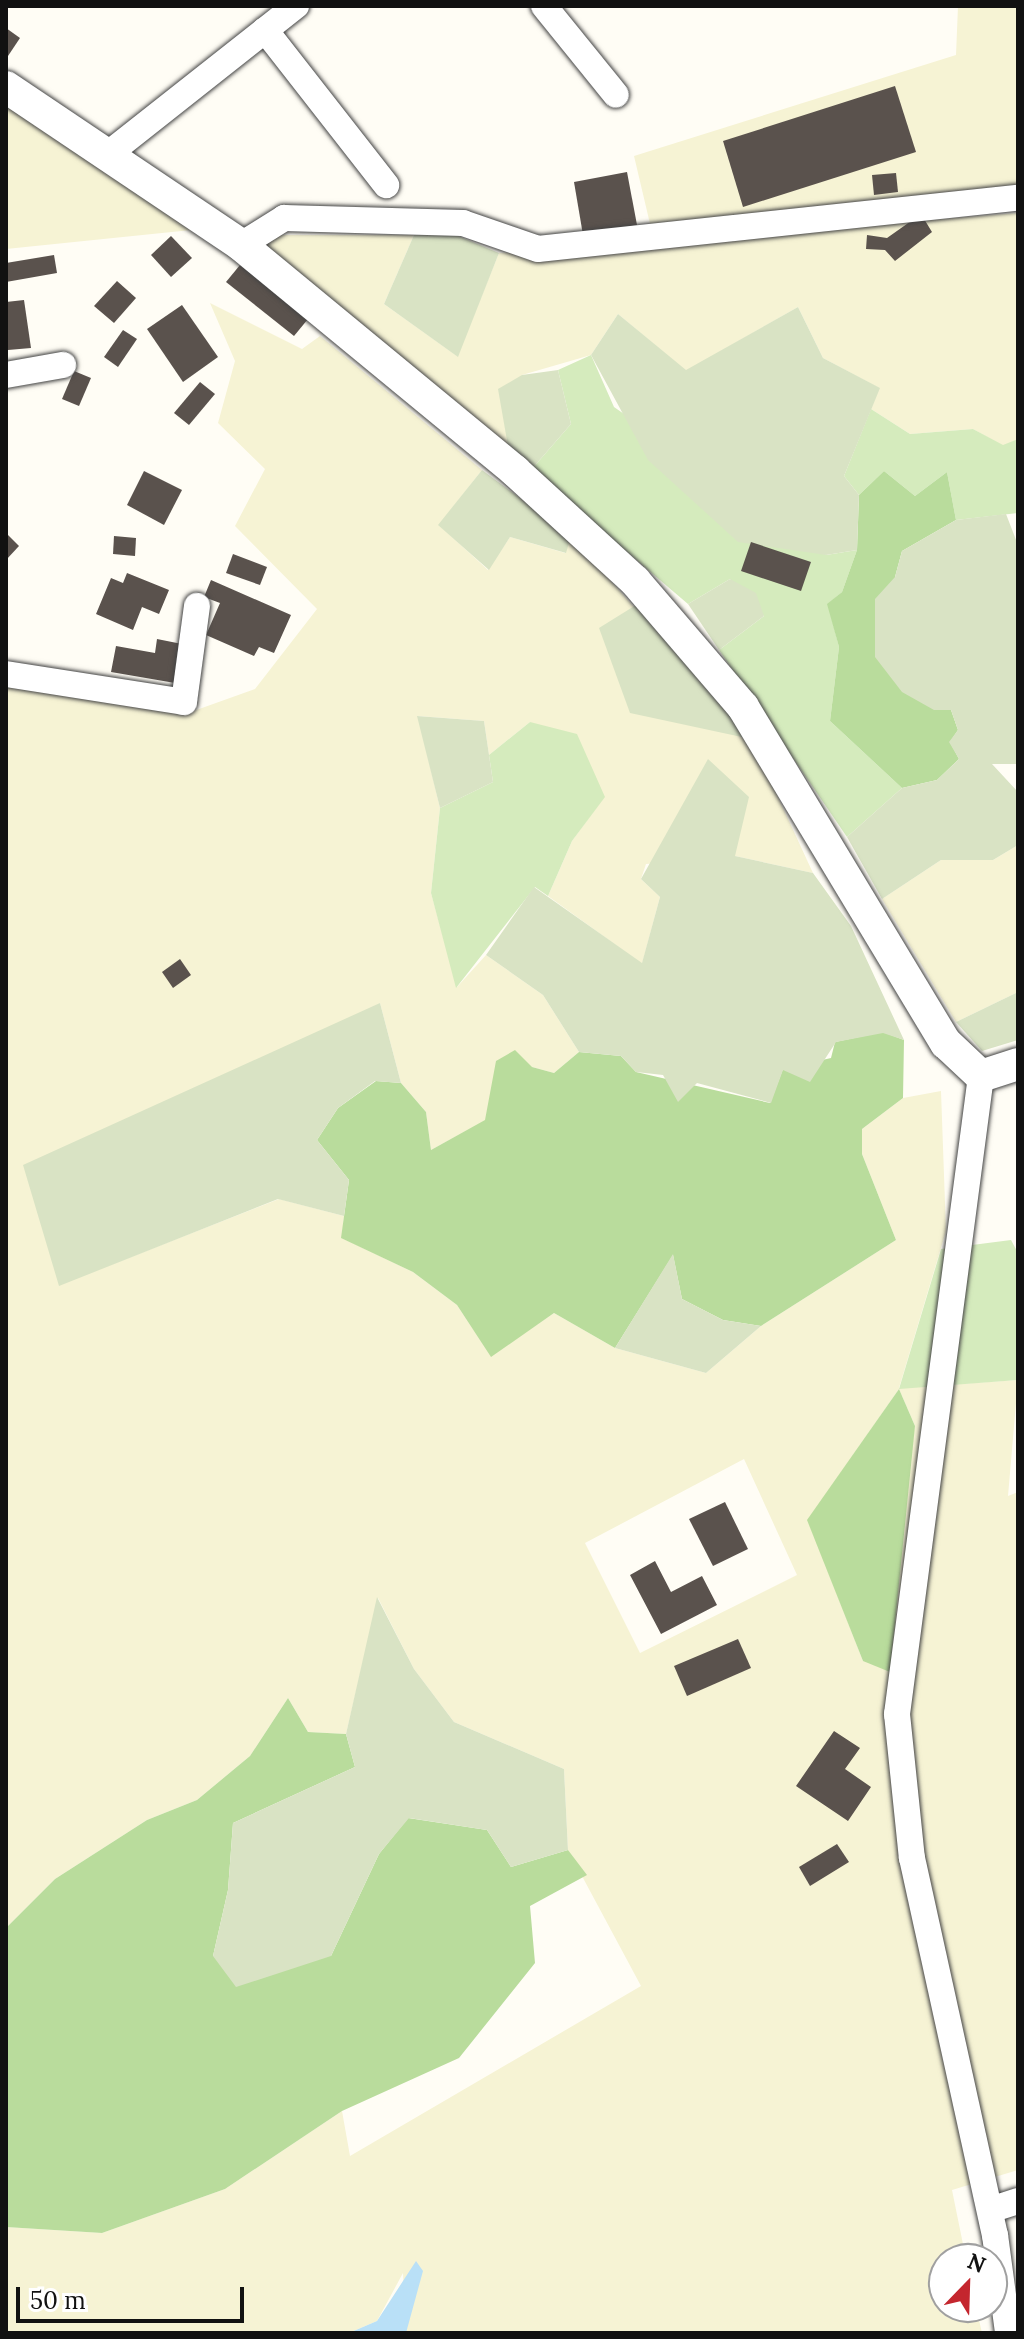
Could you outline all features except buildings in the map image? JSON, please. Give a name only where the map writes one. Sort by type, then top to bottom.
[{"type":"street","points":[[107,155],[296,6]]},
{"type":"street","points":[[544,6],[616,95]]},
{"type":"street","points":[[265,30],[386,185]]},
{"type":"street","points":[[6,87],[241,245],[635,581],[743,707],[946,1043],[981,1076]]},
{"type":"street","points":[[241,245],[284,218],[463,223],[538,249],[1018,198]]},
{"type":"street","points":[[6,375],[63,365]]},
{"type":"street","points":[[6,674],[184,702],[197,606]]},
{"type":"street","points":[[981,1076],[1018,1064]]},
{"type":"street","points":[[981,1076],[897,1714],[912,1858],[990,2210],[1008,2333]]},
{"type":"street","points":[[990,2210],[1018,2201]]},
{"type":"shaded area","points":[[958,6],[1018,6],[1018,185],[651,228],[634,156],[956,55]]},
{"type":"shaded area","points":[[6,104],[201,229],[6,249]]},
{"type":"shaded area","points":[[1018,213],[1018,439],[1003,446],[973,429],[910,434],[871,409],[879,388],[823,358],[798,307],[686,371],[618,314],[591,355],[522,375],[509,452],[262,248],[278,235],[414,235],[384,304],[457,356],[499,253]]},
{"type":"shaded area","points":[[210,303],[302,349],[320,336],[482,470],[439,525],[488,570],[510,537],[565,553],[571,536],[751,739],[813,873],[735,856],[646,864],[641,879],[660,897],[642,964],[548,896],[572,841],[604,797],[530,722],[489,755],[484,721],[418,716],[440,808],[431,893],[457,987],[486,955],[543,995],[579,1052],[554,1073],[532,1067],[486,1120],[431,1150],[426,1112],[401,1083],[380,1003],[59,1285],[279,1199],[344,1216],[342,1238],[413,1272],[457,1305],[491,1356],[554,1313],[615,1348],[706,1373],[761,1326],[896,1240],[862,1154],[862,1129],[903,1098],[941,1091],[946,1231],[899,1388],[1018,1380],[1008,1496],[1018,1492],[1018,2170],[952,2190],[963,2243],[928,2243],[928,2323],[980,2323],[982,2333],[406,2333],[403,2273],[377,2321],[349,2333],[6,2333],[6,2227],[102,2233],[225,2189],[342,2111],[350,2156],[641,1986],[568,1850],[564,1769],[454,1722],[414,1669],[378,1598],[346,1734],[308,1732],[288,1698],[250,1756],[197,1800],[147,1820],[55,1879],[6,1928],[6,685],[188,713],[255,689],[317,609],[235,526],[265,469],[218,423],[235,361]],"holes":[[[899,1389],[915,1426],[863,1661],[808,1520]],[[744,1459],[797,1575],[640,1653],[585,1543]]]},
{"type":"shaded area","points":[[1018,845],[1018,992],[956,1022],[882,899],[941,860],[993,860]]},
{"type":"green space","points":[[451,233],[499,253],[458,357],[384,304],[414,235]]},
{"type":"green space","points":[[798,307],[823,358],[880,388],[844,476],[859,495],[857,550],[826,555],[738,542],[648,460],[591,355],[618,314],[686,370]]},
{"type":"green space","points":[[591,355],[614,407],[826,555],[857,550],[842,592],[828,604],[839,647],[830,721],[902,788],[847,837],[719,650],[764,616],[730,579],[688,604],[531,470],[571,424],[558,370]]},
{"type":"green space","points":[[558,370],[571,424],[531,470],[509,452],[498,389],[522,375]]},
{"type":"green space","points":[[871,409],[910,434],[973,429],[1003,445],[1018,439],[1018,513],[956,520],[947,472],[915,496],[884,471],[859,495],[844,476]]},
{"type":"green space","points":[[482,470],[571,536],[566,553],[510,537],[489,570],[438,525]]},
{"type":"green space","points":[[884,471],[915,496],[947,472],[956,520],[902,551],[895,577],[951,710],[958,730],[950,742],[959,759],[937,780],[902,788],[830,721],[839,647],[827,604],[842,592],[857,550],[859,495]]},
{"type":"green space","points":[[1006,514],[1018,545],[1018,764],[992,764],[1018,792],[1018,845],[993,860],[941,860],[882,899],[847,837],[902,788],[937,780],[959,759],[949,742],[958,730],[951,710],[934,710],[902,692],[875,657],[875,599],[895,577],[902,551],[956,520]]},
{"type":"green space","points":[[730,579],[756,593],[764,616],[719,650],[688,604]]},
{"type":"green space","points":[[636,605],[751,739],[630,713],[599,628]]},
{"type":"green space","points":[[417,716],[484,721],[493,782],[440,808]]},
{"type":"green space","points":[[530,722],[577,734],[605,797],[572,841],[548,896],[535,887],[456,988],[431,893],[440,808],[493,782],[489,755]]},
{"type":"green space","points":[[708,759],[749,797],[735,856],[813,873],[851,926],[904,1040],[883,1033],[836,1042],[810,1082],[783,1070],[771,1103],[697,1083],[678,1102],[663,1075],[636,1072],[621,1056],[579,1052],[543,995],[486,955],[534,887],[642,963],[660,897],[641,879]]},
{"type":"green space","points":[[1018,992],[1018,1040],[982,1051],[956,1022]]},
{"type":"green space","points":[[380,1003],[401,1083],[375,1081],[338,1108],[317,1140],[349,1180],[344,1216],[278,1199],[59,1286],[23,1165]]},
{"type":"green space","points":[[883,1032],[904,1040],[903,1098],[862,1129],[862,1154],[896,1240],[761,1326],[723,1320],[682,1299],[673,1255],[615,1348],[554,1313],[491,1357],[457,1305],[413,1272],[341,1238],[349,1180],[317,1140],[338,1108],[376,1081],[401,1083],[426,1112],[431,1150],[485,1120],[496,1061],[515,1050],[532,1067],[554,1073],[579,1052],[621,1056],[636,1072],[770,1103],[783,1069],[831,1058],[835,1042]]},
{"type":"green space","points":[[1011,1240],[1018,1253],[1018,1380],[899,1389],[941,1249]]},
{"type":"green space","points":[[673,1254],[682,1299],[723,1320],[761,1326],[706,1373],[615,1348]]},
{"type":"green space","points":[[899,1389],[915,1426],[890,1672],[863,1661],[807,1520]]},
{"type":"green space","points":[[377,1597],[414,1669],[454,1722],[564,1769],[568,1850],[511,1867],[487,1830],[409,1818],[379,1854],[331,1956],[236,1987],[213,1956],[228,1890],[233,1823],[355,1767],[346,1734]]},
{"type":"green space","points":[[288,1698],[308,1732],[346,1734],[355,1767],[233,1823],[228,1890],[213,1956],[331,1956],[379,1854],[408,1818],[487,1830],[511,1867],[568,1850],[587,1875],[530,1906],[535,1963],[459,2058],[342,2111],[225,2189],[102,2233],[6,2227],[6,1928],[55,1879],[147,1820],[197,1800],[250,1756]]},
{"type":"water","points":[[416,2261],[423,2271],[406,2333],[349,2333],[377,2321]]}]
